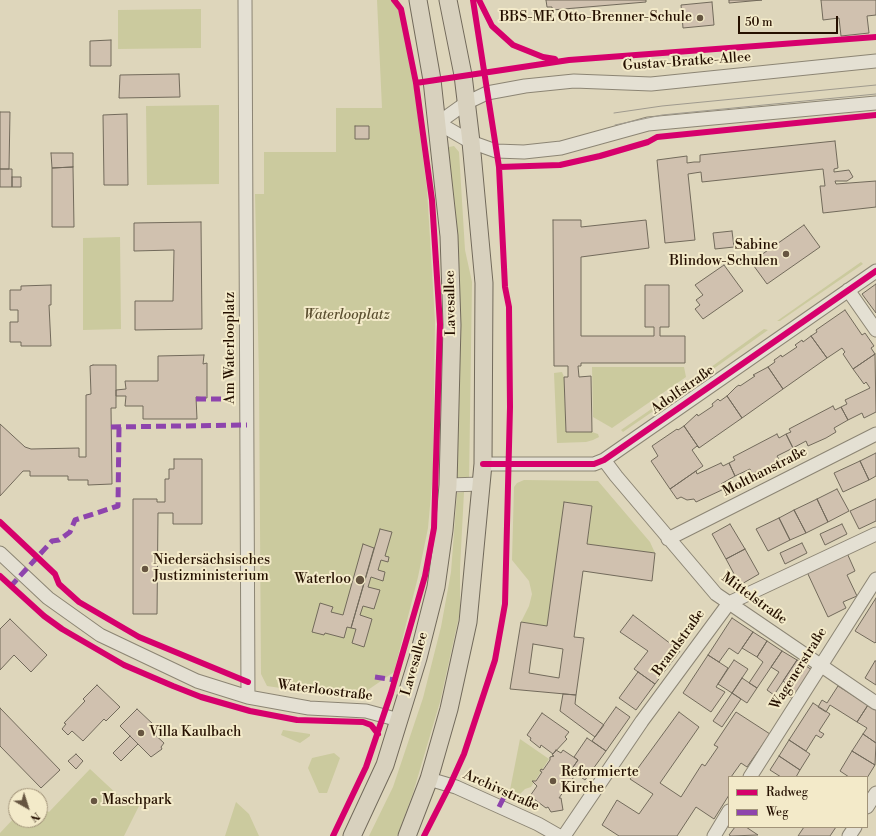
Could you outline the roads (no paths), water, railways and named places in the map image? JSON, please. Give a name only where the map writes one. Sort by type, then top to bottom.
[{"type":"main road","name":"Lavesallee","points":[[352,836],[385,765],[400,720],[436,587],[444,530],[448,484],[452,325],[449,236],[431,69],[418,0]]},
{"type":"main road","points":[[407,836],[429,779],[449,709],[468,622],[483,464],[484,283],[472,142],[463,75],[448,0]]},
{"type":"street","name":"Am Waterlooplatz","points":[[245,0],[248,697]]},
{"type":"street","name":"Gustav-Bratke-Allee","points":[[438,123],[466,103],[487,93],[567,82],[651,84],[876,61]]},
{"type":"street","points":[[438,123],[472,142],[496,151],[524,152],[561,148],[648,124],[876,103]]},
{"type":"street","name":"Adolfstraße","points":[[483,464],[594,464],[604,460],[876,270]]},
{"type":"street","points":[[848,290],[876,330]]},
{"type":"street","name":"Molthanstraße","points":[[668,539],[876,434]]},
{"type":"street","name":"Mittelstraße","points":[[604,460],[668,539],[716,594],[876,703]]},
{"type":"street","points":[[448,484],[482,484]]},
{"type":"street","name":"Brandstraße","points":[[564,836],[642,721],[729,603],[876,534]]},
{"type":"street","name":"Waterloostraße","points":[[1,556],[48,598],[100,635],[197,681],[248,697],[309,708],[366,711],[400,720]]},
{"type":"street","name":"Wagenerstraße","points":[[751,776],[876,579]]},
{"type":"street","name":"Archivstraße","points":[[429,779],[456,787],[538,824],[559,836]]},
{"type":"street","points":[[868,806],[876,793]]},
{"type":"street","points":[[714,836],[728,813]]},
{"type":"tram line","points":[[614,113],[662,106],[876,85]]},
{"type":"tram line","points":[[615,125],[662,115],[876,94]]},
{"type":"place","name":"BBS-ME Otto-Brenner-Schule","points":[[700,18]]},
{"type":"place","name":"Sabine Blindow-Schulen","points":[[786,254]]},
{"type":"place","name":"Niedersächsisches Justizministerium","points":[[145,569]]},
{"type":"place","name":"Waterloo","points":[[360,580]]},
{"type":"place","name":"Villa Kaulbach","points":[[141,733]]},
{"type":"place","name":"Reformierte Kirche","points":[[553,781]]},
{"type":"place","name":"Maschpark","points":[[94,801]]},
{"type":"park label","name":"Waterlooplatz","points":[[347,316]]}]
